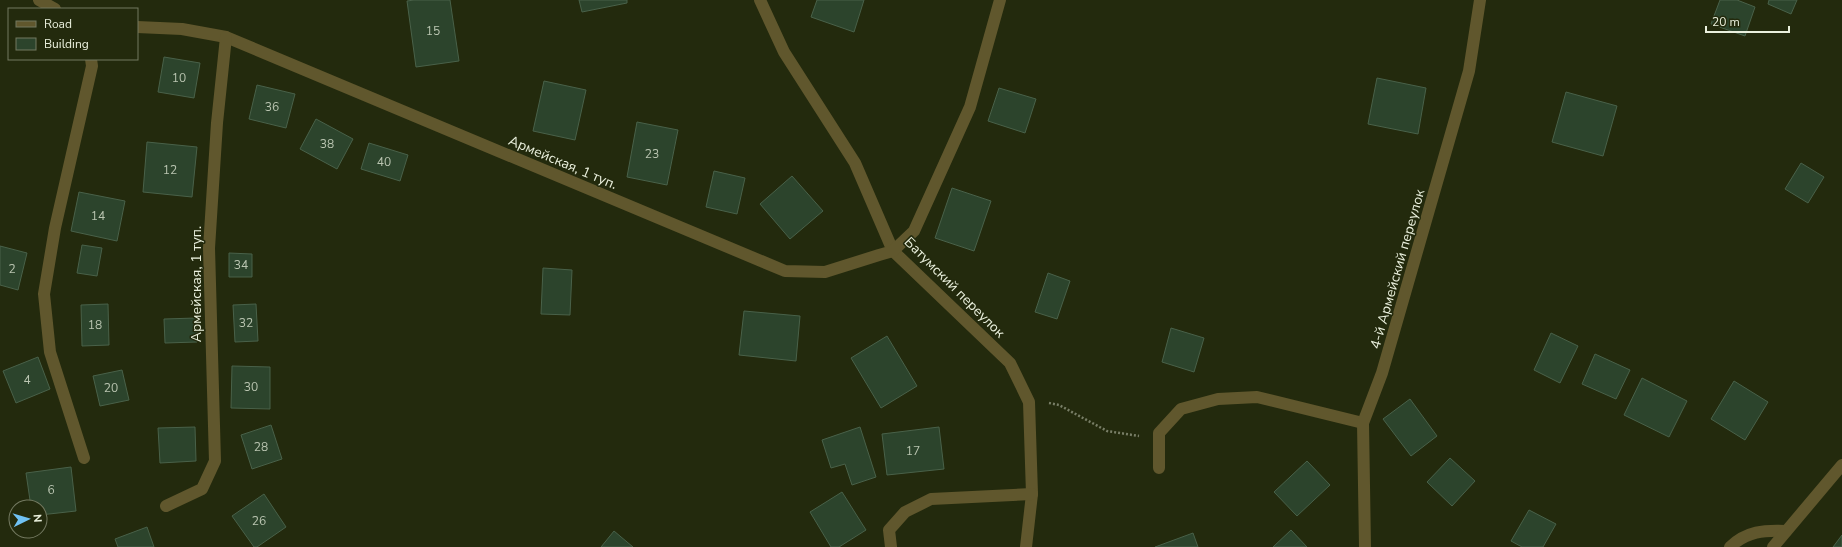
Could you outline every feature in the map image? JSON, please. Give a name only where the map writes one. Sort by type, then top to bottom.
[{"type":"street","points":[[39,0],[53,8]]},
{"type":"street","name":"Батумский переулок","points":[[760,0],[784,52],[855,163],[893,250],[1010,363],[1029,402],[1032,494],[1026,547]]},
{"type":"street","points":[[893,250],[914,231],[970,107],[1000,0]]},
{"type":"street","name":"4-й Армейский переулок","points":[[1365,547],[1363,423],[1382,373],[1469,71],[1480,0]]},
{"type":"street","name":"Армейская, 1 туп.","points":[[138,27],[182,28],[226,37],[785,271],[825,272],[893,250]]},
{"type":"street","name":"Армейская, 1 туп.","points":[[166,506],[202,489],[215,461],[209,248],[217,123],[226,37]]},
{"type":"street","points":[[84,458],[50,352],[44,294],[55,228],[92,66],[90,60]]},
{"type":"street","points":[[1159,468],[1159,433],[1181,409],[1218,399],[1257,397],[1363,423]]},
{"type":"street","points":[[1773,547],[1842,465]]},
{"type":"street","points":[[891,547],[888,530],[905,512],[931,499],[1032,494]]},
{"type":"street","points":[[1730,547],[1740,537],[1766,530],[1786,532]]},
{"type":"path","points":[[1029,402],[1059,405],[1107,431],[1136,436],[1159,433]]},
{"type":"building","points":[[450,0],[459,61],[416,67],[407,1]]},
{"type":"building","points":[[579,0],[627,0],[627,3],[582,12]]},
{"type":"building","points":[[817,0],[864,0],[854,32],[811,17]]},
{"type":"building","points":[[1720,0],[1737,0],[1755,7],[1745,36],[1711,24]]},
{"type":"building","points":[[1769,0],[1797,0],[1791,14],[1768,4]]},
{"type":"building","points":[[164,57],[200,63],[194,98],[158,92]]},
{"type":"building","points":[[1377,78],[1426,88],[1418,134],[1368,124]]},
{"type":"building","points":[[544,81],[586,90],[575,140],[533,131]]},
{"type":"building","points":[[257,85],[295,94],[286,128],[249,119]]},
{"type":"building","points":[[999,88],[1036,99],[1025,133],[988,121]]},
{"type":"building","points":[[1566,92],[1617,106],[1603,156],[1552,142]]},
{"type":"building","points":[[316,119],[353,139],[337,169],[300,149]]},
{"type":"building","points":[[637,122],[678,130],[667,185],[627,177]]},
{"type":"building","points":[[147,142],[197,147],[192,197],[143,192]]},
{"type":"building","points":[[369,143],[408,155],[400,181],[361,169]]},
{"type":"building","points":[[1801,163],[1824,177],[1808,203],[1785,189]]},
{"type":"building","points":[[714,171],[745,178],[737,214],[706,207]]},
{"type":"building","points":[[792,176],[823,211],[790,239],[760,204]]},
{"type":"building","points":[[952,188],[991,201],[974,251],[935,238]]},
{"type":"building","points":[[79,192],[125,201],[117,241],[71,231]]},
{"type":"building","points":[[82,245],[102,248],[97,276],[77,273]]},
{"type":"building","points":[[0,246],[27,253],[18,290],[0,285]]},
{"type":"building","points":[[229,253],[252,254],[252,277],[229,277]]},
{"type":"building","points":[[543,268],[572,270],[570,315],[541,314]]},
{"type":"building","points":[[1048,273],[1070,281],[1057,319],[1035,312]]},
{"type":"building","points":[[108,304],[109,345],[82,346],[81,305]]},
{"type":"building","points":[[256,304],[258,341],[235,342],[233,305]]},
{"type":"building","points":[[744,311],[800,316],[796,361],[739,355]]},
{"type":"building","points":[[196,318],[197,342],[165,343],[164,319]]},
{"type":"building","points":[[1171,328],[1204,338],[1194,372],[1162,362]]},
{"type":"building","points":[[1551,333],[1578,346],[1560,383],[1534,370]]},
{"type":"building","points":[[887,336],[917,386],[881,408],[851,358]]},
{"type":"building","points":[[1595,354],[1630,370],[1616,399],[1582,384]]},
{"type":"building","points":[[38,357],[50,389],[16,403],[3,371]]},
{"type":"building","points":[[232,366],[270,367],[270,409],[231,408]]},
{"type":"building","points":[[122,370],[129,400],[100,406],[93,376]]},
{"type":"building","points":[[1642,378],[1687,401],[1669,437],[1624,415]]},
{"type":"building","points":[[1734,381],[1768,402],[1745,440],[1711,419]]},
{"type":"building","points":[[1410,399],[1437,436],[1411,456],[1383,419]]},
{"type":"building","points":[[271,425],[282,459],[252,469],[241,435]]},
{"type":"building","points":[[195,427],[196,461],[160,463],[158,428]]},
{"type":"building","points":[[860,427],[876,477],[852,485],[845,464],[831,468],[822,440]]},
{"type":"building","points":[[939,427],[944,469],[887,475],[882,434]]},
{"type":"building","points":[[1450,458],[1475,481],[1452,506],[1427,482]]},
{"type":"building","points":[[1307,461],[1330,485],[1297,516],[1274,492]]},
{"type":"building","points":[[71,467],[76,511],[48,514],[48,499],[30,499],[26,473]]},
{"type":"building","points":[[842,492],[866,530],[839,547],[831,547],[810,512]]},
{"type":"building","points":[[264,494],[286,527],[257,547],[254,547],[232,516]]},
{"type":"building","points":[[1529,510],[1556,524],[1543,547],[1522,547],[1511,541]]},
{"type":"building","points":[[147,527],[154,547],[118,547],[115,539]]},
{"type":"building","points":[[1291,530],[1307,547],[1273,547]]},
{"type":"building","points":[[614,531],[633,547],[601,547]]},
{"type":"building","points":[[1193,533],[1198,547],[1155,547]]},
{"type":"building","points":[[1842,535],[1842,547],[1833,547]]}]
